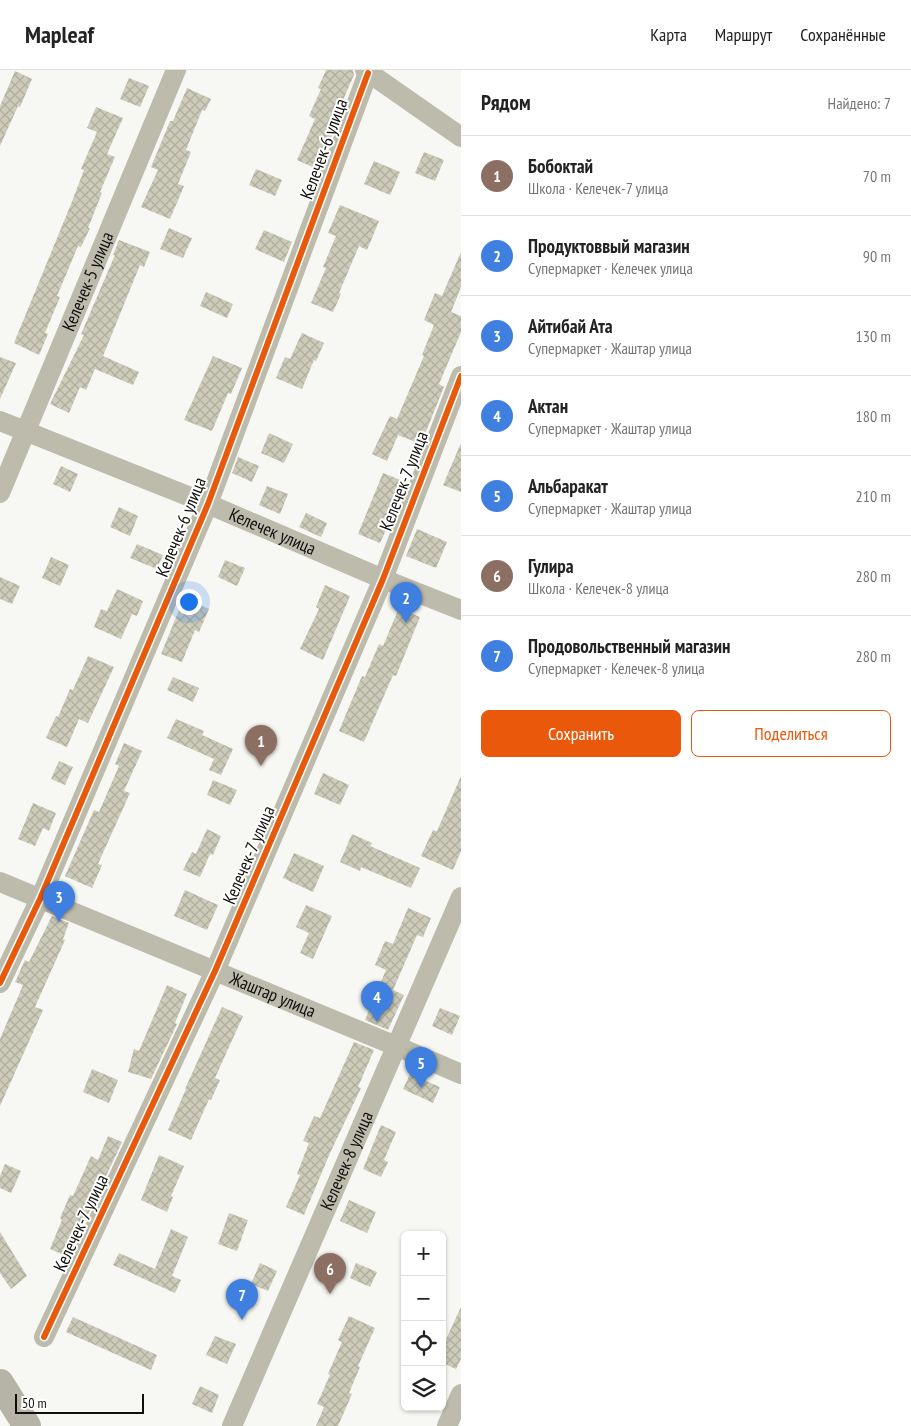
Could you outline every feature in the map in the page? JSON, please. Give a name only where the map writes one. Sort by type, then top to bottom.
[{"type":"main road","points":[[0,1383],[26,1426]]},
{"type":"street","name":"Келечек-5 улица","points":[[0,493],[176,70]]},
{"type":"street","points":[[366,71],[461,138]]},
{"type":"street","name":"Келечек-6 улица","points":[[0,983],[40,899],[208,504],[366,71]]},
{"type":"street","name":"Келечек-7 улица","points":[[44,1337],[216,971],[383,579],[461,376]]},
{"type":"street","name":"Келечек улица","points":[[0,420],[208,504],[383,579],[461,610]]},
{"type":"street","name":"Жаштар улица","points":[[0,882],[461,1074]]},
{"type":"street","name":"Келечек-8 улица","points":[[232,1426],[461,897]]},
{"type":"street","points":[[447,1426],[461,1394]]},
{"type":"building","points":[[326,70],[353,70],[354,75],[340,107],[342,108],[319,170],[297,160],[315,119],[309,116],[321,89],[318,88]]},
{"type":"building","points":[[15,71],[32,79],[0,146],[0,106]]},
{"type":"building","points":[[129,78],[149,86],[140,107],[120,99]]},
{"type":"building","points":[[187,88],[211,99],[205,111],[202,110],[186,150],[191,152],[178,184],[184,186],[170,219],[141,207],[158,170],[151,167],[170,121],[173,121]]},
{"type":"building","points":[[96,107],[123,118],[107,154],[115,157],[100,192],[102,193],[88,228],[90,228],[81,247],[78,246],[57,296],[60,297],[45,333],[48,334],[39,355],[14,343],[84,170],[81,169],[97,132],[87,128]]},
{"type":"building","points":[[424,152],[444,160],[435,181],[415,173]]},
{"type":"building","points":[[374,161],[400,172],[390,195],[364,184]]},
{"type":"building","points":[[256,169],[282,180],[275,196],[249,185]]},
{"type":"building","points":[[340,205],[379,221],[367,250],[359,246],[333,312],[311,303],[326,268],[323,267],[336,236],[328,233]]},
{"type":"building","points":[[169,228],[192,238],[183,258],[160,249]]},
{"type":"building","points":[[264,230],[292,242],[284,262],[255,249]]},
{"type":"building","points":[[119,240],[150,252],[144,267],[140,265],[103,356],[139,372],[133,385],[95,369],[86,390],[80,387],[69,413],[50,404],[84,335],[81,334],[115,255],[113,255]]},
{"type":"building","points":[[461,252],[461,287],[451,312],[461,316],[461,332],[439,384],[444,387],[421,444],[398,435],[387,461],[372,454],[390,416],[397,419],[424,356],[422,355],[434,325],[424,320],[435,293],[442,296]]},
{"type":"building","points":[[206,292],[233,304],[227,318],[200,306]]},
{"type":"building","points":[[302,333],[324,343],[316,361],[314,360],[302,389],[276,378],[285,357],[290,359]]},
{"type":"building","points":[[213,356],[242,368],[231,394],[228,393],[212,431],[184,420]]},
{"type":"building","points":[[0,357],[16,363],[0,399]]},
{"type":"building","points":[[269,433],[293,444],[284,463],[261,453]]},
{"type":"building","points":[[461,443],[461,492],[443,485]]},
{"type":"building","points":[[238,457],[259,466],[252,482],[232,473]]},
{"type":"building","points":[[61,466],[78,474],[70,492],[53,484]]},
{"type":"building","points":[[383,473],[403,481],[389,518],[391,519],[380,543],[358,534]]},
{"type":"building","points":[[267,486],[288,494],[280,514],[259,505]]},
{"type":"building","points":[[119,507],[138,516],[130,536],[110,527]]},
{"type":"building","points":[[306,513],[327,523],[321,537],[299,527]]},
{"type":"building","points":[[417,529],[447,542],[436,568],[406,556]]},
{"type":"building","points":[[137,544],[163,555],[157,569],[130,558]]},
{"type":"building","points":[[51,557],[69,565],[60,586],[42,578]]},
{"type":"building","points":[[225,560],[245,568],[237,586],[218,577]]},
{"type":"building","points":[[0,577],[20,586],[12,604],[0,599]]},
{"type":"building","points":[[325,585],[350,596],[323,660],[300,649],[319,609],[316,607]]},
{"type":"building","points":[[117,589],[143,601],[137,616],[132,614],[121,639],[94,627],[101,609],[107,611]]},
{"type":"building","points":[[184,598],[209,609],[199,632],[195,630],[182,662],[161,654]]},
{"type":"building","points":[[399,608],[420,617],[396,676],[393,675],[364,742],[339,731],[362,676],[365,677],[379,644],[383,646]]},
{"type":"building","points":[[88,656],[114,667],[88,723],[79,719],[67,747],[46,738],[56,716],[58,717],[70,689],[73,690]]},
{"type":"building","points":[[173,677],[199,688],[193,702],[167,690]]},
{"type":"building","points":[[176,719],[204,731],[202,735],[233,749],[221,775],[209,770],[214,759],[167,738]]},
{"type":"building","points":[[124,743],[142,751],[124,791],[130,793],[98,864],[102,865],[92,888],[65,876],[94,810],[99,812],[119,766],[115,764]]},
{"type":"building","points":[[59,761],[73,767],[65,785],[51,779]]},
{"type":"building","points":[[323,773],[349,785],[340,805],[314,794]]},
{"type":"building","points":[[461,776],[461,851],[453,870],[421,856],[433,830],[437,831]]},
{"type":"building","points":[[213,780],[237,790],[230,805],[207,795]]},
{"type":"building","points":[[33,803],[56,813],[49,831],[43,828],[35,846],[18,839]]},
{"type":"building","points":[[207,829],[221,836],[213,855],[210,854],[200,877],[183,870],[192,852],[196,854]]},
{"type":"building","points":[[352,834],[372,843],[370,846],[420,868],[411,888],[361,867],[360,871],[340,862]]},
{"type":"building","points":[[294,853],[324,866],[313,892],[283,878]]},
{"type":"building","points":[[185,890],[218,905],[207,930],[174,916]]},
{"type":"building","points":[[306,905],[332,916],[313,959],[300,953],[309,933],[296,927]]},
{"type":"building","points":[[408,908],[431,918],[423,937],[417,935],[393,990],[404,995],[388,1030],[365,1020],[386,970],[375,965],[385,941],[393,944]]},
{"type":"building","points":[[52,916],[69,923],[63,939],[65,940],[35,1007],[43,1010],[0,1106],[0,1039],[23,985],[15,982],[25,960],[29,962]]},
{"type":"building","points":[[167,985],[187,994],[175,1023],[177,1024],[151,1079],[128,1072],[134,1049],[139,1051]]},
{"type":"building","points":[[222,1007],[243,1016],[215,1078],[220,1080],[211,1100],[209,1099],[191,1140],[168,1130]]},
{"type":"building","points":[[440,1008],[460,1016],[452,1035],[432,1026]]},
{"type":"building","points":[[354,1042],[374,1050],[358,1087],[361,1088],[330,1153],[304,1215],[286,1207],[300,1175],[297,1174],[309,1143],[303,1141],[314,1116],[320,1118]]},
{"type":"building","points":[[92,1069],[118,1080],[109,1103],[83,1092]]},
{"type":"building","points":[[410,1074],[440,1087],[433,1103],[403,1089]]},
{"type":"building","points":[[381,1125],[396,1132],[384,1160],[388,1162],[381,1177],[363,1169]]},
{"type":"building","points":[[108,1136],[122,1142],[68,1257],[50,1249],[62,1220],[60,1218],[70,1195],[73,1196],[91,1156],[98,1160]]},
{"type":"building","points":[[159,1155],[184,1166],[171,1196],[173,1197],[167,1212],[141,1200]]},
{"type":"building","points":[[5,1164],[21,1171],[11,1193],[0,1188],[0,1176]]},
{"type":"building","points":[[349,1200],[376,1212],[367,1233],[340,1221]]},
{"type":"building","points":[[229,1213],[248,1220],[237,1251],[218,1244]]},
{"type":"building","points":[[171,1229],[188,1237],[172,1276],[181,1280],[175,1293],[113,1265],[119,1253],[155,1269]]},
{"type":"building","points":[[0,1232],[27,1276],[11,1289],[0,1273]]},
{"type":"building","points":[[260,1263],[277,1271],[268,1291],[251,1284]]},
{"type":"building","points":[[356,1263],[377,1272],[370,1287],[350,1278]]},
{"type":"building","points":[[461,1307],[461,1359],[456,1369],[446,1365],[446,1339]]},
{"type":"building","points":[[349,1316],[375,1328],[358,1366],[360,1367],[349,1393],[352,1394],[338,1426],[316,1426],[324,1407],[317,1404],[342,1342],[338,1340]]},
{"type":"building","points":[[73,1317],[157,1355],[151,1370],[66,1332]]},
{"type":"building","points":[[215,1336],[236,1344],[227,1364],[206,1355]]},
{"type":"building","points":[[200,1386],[219,1395],[212,1413],[192,1404]]},
{"type":"cycle path","points":[[0,983],[40,899],[208,504],[368,73]]},
{"type":"cycle path","points":[[44,1337],[215,971],[383,579],[461,376]]},
{"type":"place","name":"Продуктоввый магазин","points":[[406,623]]},
{"type":"place","name":"Бобоктай","points":[[261,766]]},
{"type":"place","name":"Айтибай Ата","points":[[59,922]]},
{"type":"place","name":"Актан","points":[[377,1022]]},
{"type":"place","name":"Альбаракат","points":[[421,1088]]},
{"type":"place","name":"Гулира","points":[[330,1294]]},
{"type":"place","name":"Продовольственный магазин","points":[[242,1320]]}]
